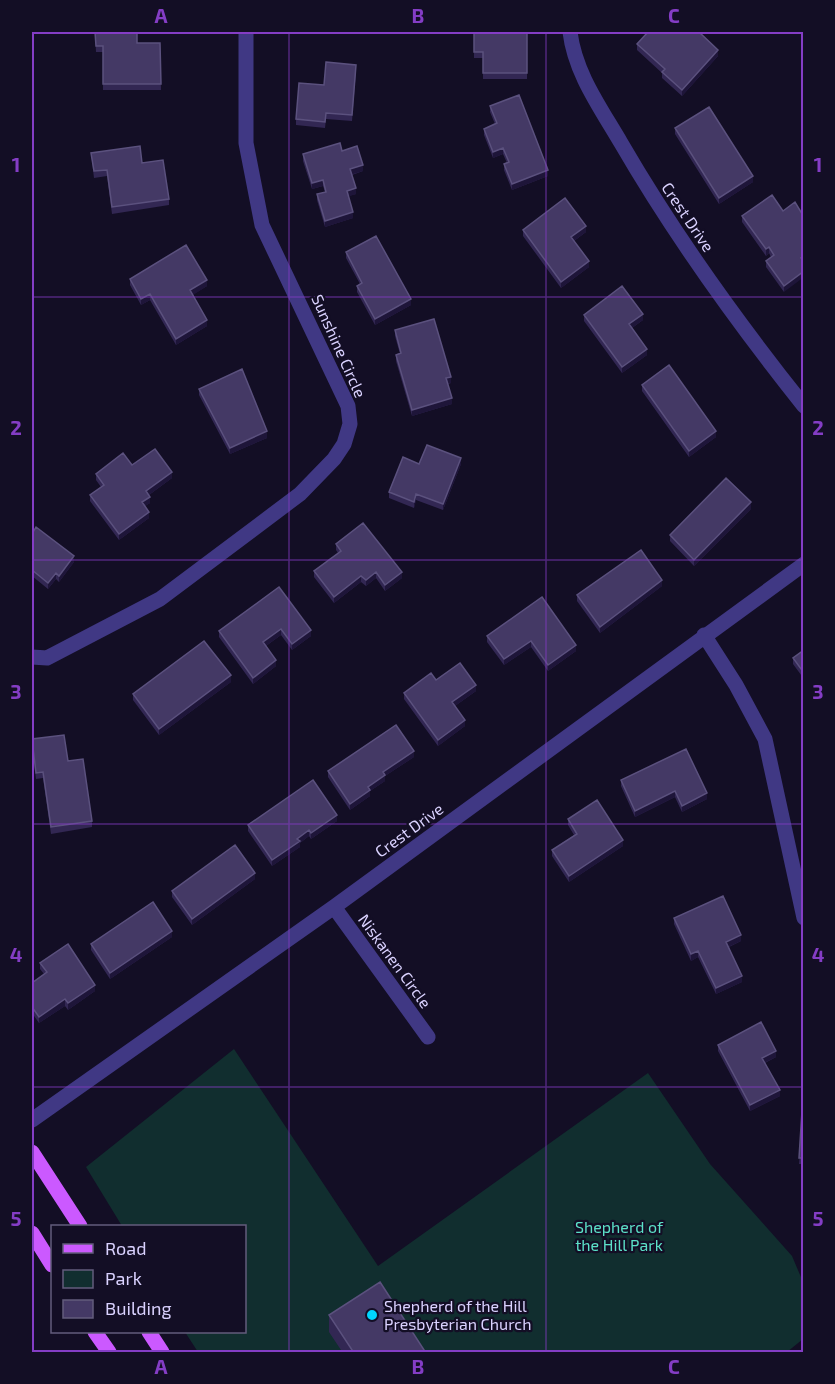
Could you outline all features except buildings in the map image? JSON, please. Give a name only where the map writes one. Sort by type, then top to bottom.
[{"type":"main road","points":[[32,1152],[79,1225]]},
{"type":"main road","points":[[32,1233],[51,1263]]},
{"type":"main road","points":[[96,1333],[109,1353]]},
{"type":"main road","points":[[149,1333],[162,1353]]},
{"type":"street","name":"Sunshine Circle","points":[[32,657],[47,658],[160,599],[300,494],[334,459],[344,444],[350,424],[348,406],[262,225],[246,143],[246,32]]},
{"type":"street","name":"Crest Drive","points":[[570,32],[580,74],[654,200],[737,322],[804,406]]},
{"type":"street","name":"Crest Drive","points":[[32,1120],[333,907],[804,564]]},
{"type":"street","points":[[704,635],[736,685],[765,739],[804,918]]},
{"type":"street","name":"Niskanen Circle","points":[[333,907],[428,1037]]},
{"type":"green space","name":"Shepherd of the Hill Park","points":[[234,1049],[378,1266],[648,1073],[710,1164],[792,1256],[803,1282],[803,1339],[787,1352],[198,1352],[186,1333],[246,1333],[246,1225],[121,1225],[86,1167]]},
{"type":"place","name":"Shepherd of the Hill Presbyterian Church","points":[[372,1315]]}]
